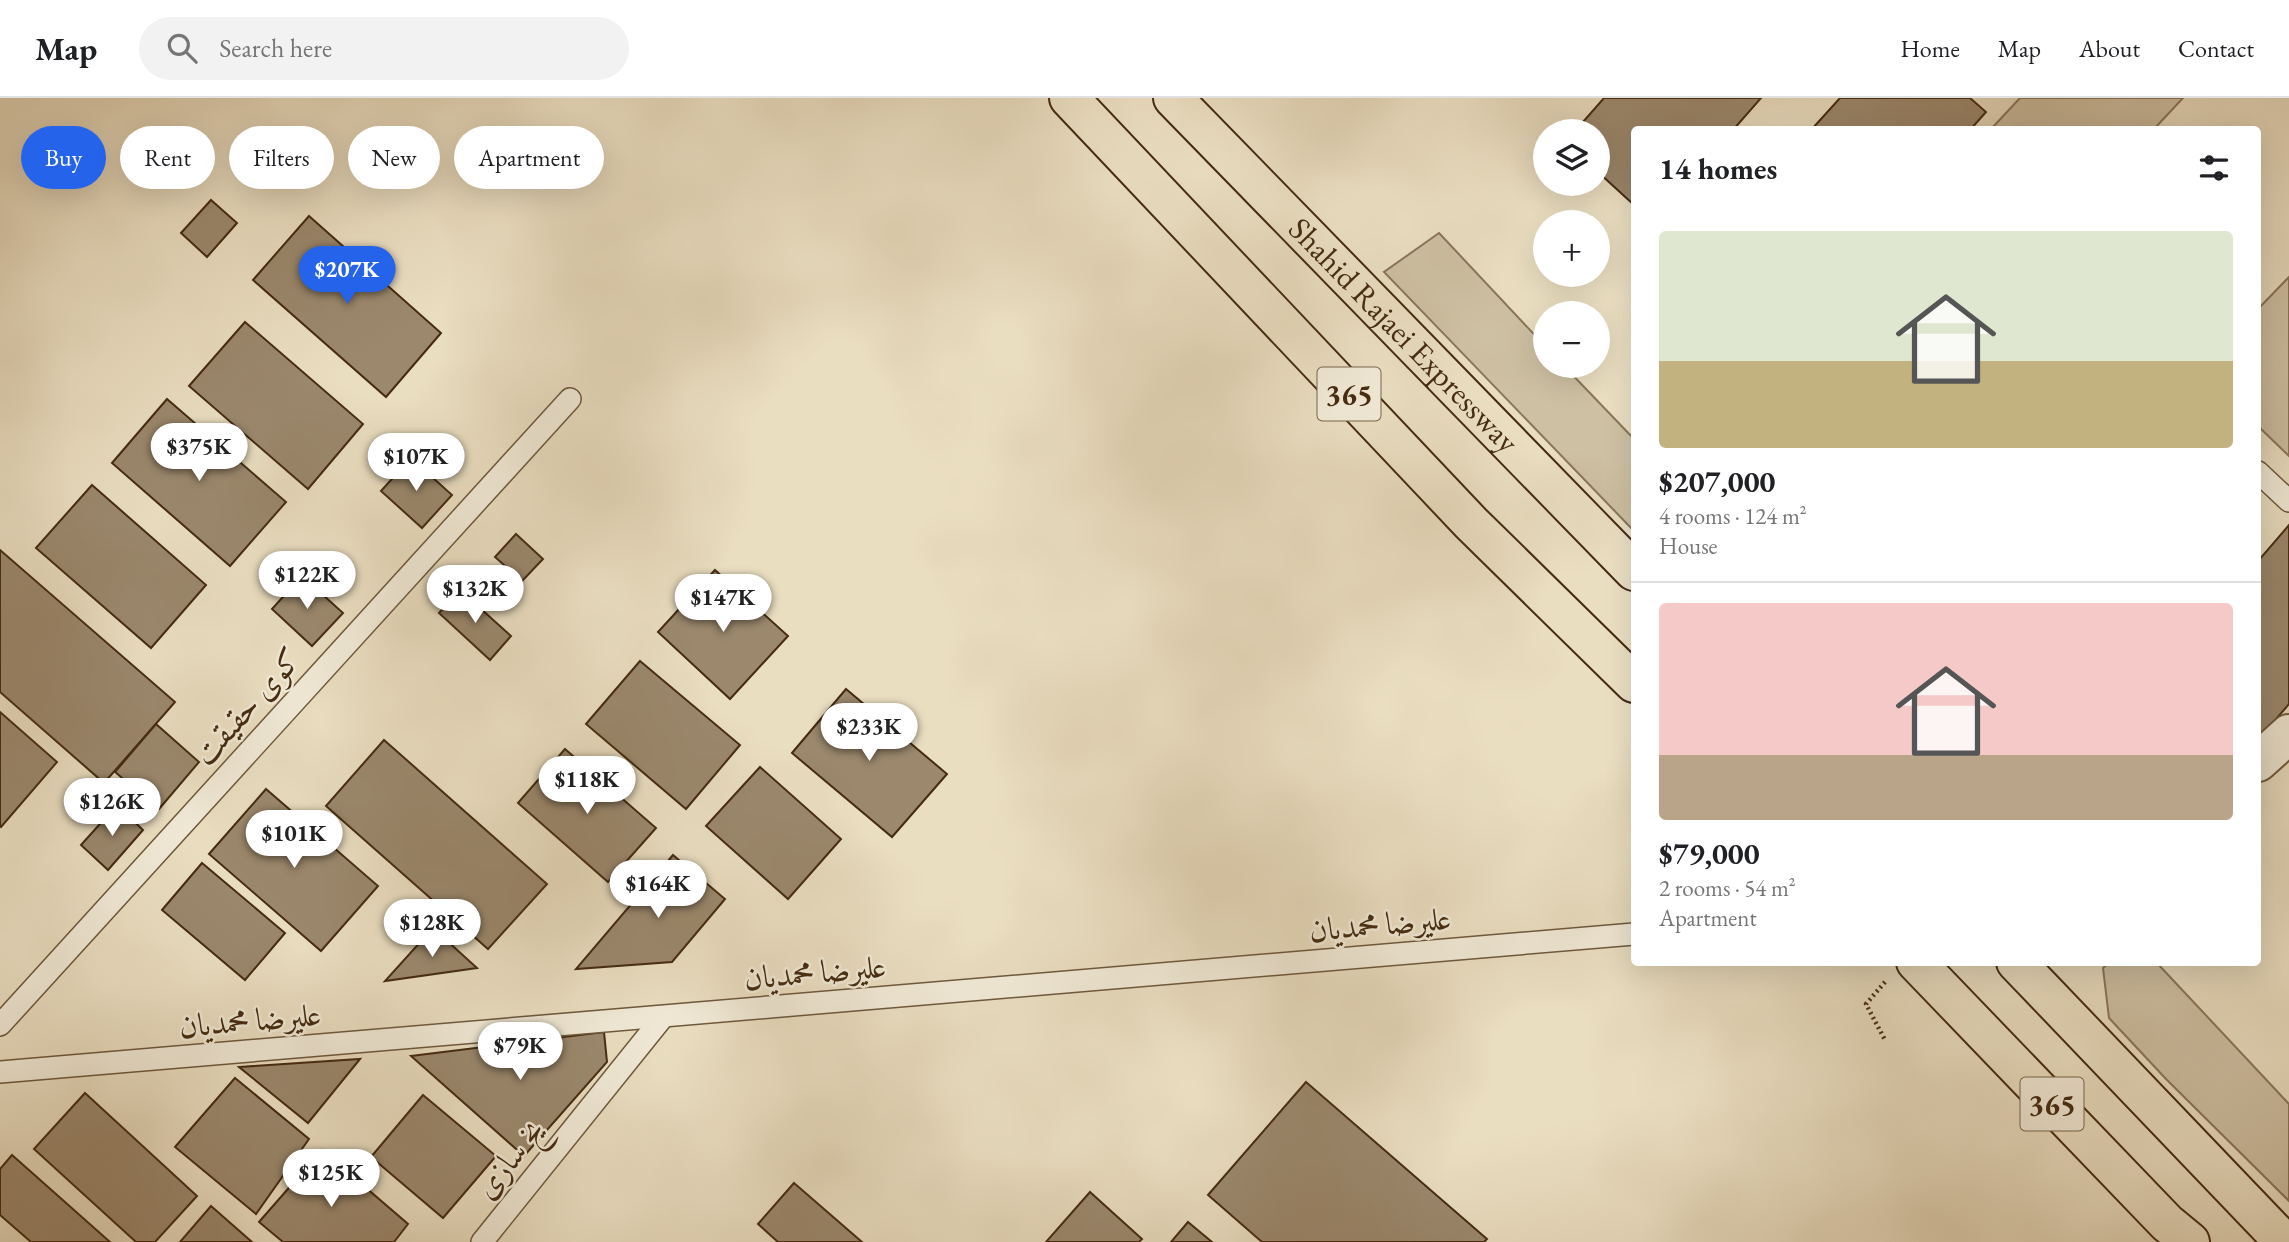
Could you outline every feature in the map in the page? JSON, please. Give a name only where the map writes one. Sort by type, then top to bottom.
[{"type":"highway","name":"365","points":[[1069,98],[1471,523],[1631,680]]},
{"type":"highway","name":"Shahid Rajaei Expressway","points":[[1173,98],[1631,568]]},
{"type":"highway","name":"365","points":[[2022,966],[2284,1242]]},
{"type":"highway","name":"365","points":[[1904,968],[2169,1236]]},
{"type":"street","points":[[2261,759],[2289,734]]},
{"type":"lane","name":"کوی حقیقت","points":[[0,1025],[570,399]]},
{"type":"lane","points":[[2261,475],[2289,500]]},
{"type":"lane","name":"علیرضا محمدیان","points":[[0,1072],[1631,934]]},
{"type":"lane","name":"یخ سازی","points":[[482,1242],[663,1017]]},
{"type":"path","points":[[1885,1041],[1866,1004],[1904,968]]},
{"type":"shaded area","points":[[2020,98],[2183,98],[2157,126],[1994,126]]},
{"type":"shaded area","points":[[1439,233],[1533,333],[1533,378],[1576,378],[1631,436],[1631,528],[1384,272]]},
{"type":"shaded area","points":[[2289,277],[2289,456],[2261,429],[2261,306]]},
{"type":"shaded area","points":[[2160,966],[2289,1104],[2289,1201],[2166,1079],[2109,1018],[2103,968]]},
{"type":"building","points":[[1604,98],[1761,98],[1736,126],[1631,126],[1631,202],[1610,183],[1610,119],[1586,119]]},
{"type":"building","points":[[1840,98],[1970,98],[1986,112],[1974,126],[1815,126]]},
{"type":"building","points":[[211,200],[237,223],[207,257],[181,233]]},
{"type":"building","points":[[309,216],[441,333],[386,397],[253,280]]},
{"type":"building","points":[[245,322],[363,424],[308,489],[189,386]]},
{"type":"building","points":[[167,399],[286,502],[230,566],[112,463]]},
{"type":"building","points":[[411,458],[452,495],[422,528],[381,491]]},
{"type":"building","points":[[92,485],[206,585],[151,648],[36,548]]},
{"type":"building","points":[[2289,525],[2289,704],[2261,737],[2261,558]]},
{"type":"building","points":[[516,534],[543,559],[522,581],[495,557]]},
{"type":"building","points":[[0,550],[175,702],[104,783],[0,692]]},
{"type":"building","points":[[715,570],[788,636],[730,699],[658,632]]},
{"type":"building","points":[[302,576],[343,613],[312,646],[272,609]]},
{"type":"building","points":[[460,590],[511,636],[490,660],[439,613]]},
{"type":"building","points":[[640,661],[740,745],[686,809],[586,724]]},
{"type":"building","points":[[846,689],[947,774],[892,837],[792,753]]},
{"type":"building","points":[[0,712],[57,762],[1,827],[0,826]]},
{"type":"building","points":[[156,724],[199,762],[159,809],[115,772]]},
{"type":"building","points":[[384,740],[547,884],[488,949],[326,806]]},
{"type":"building","points":[[565,749],[656,828],[608,882],[518,803]]},
{"type":"building","points":[[760,767],[841,839],[788,899],[706,826]]},
{"type":"building","points":[[266,789],[378,886],[321,951],[209,854]]},
{"type":"building","points":[[117,805],[143,830],[108,870],[81,845]]},
{"type":"building","points":[[673,855],[725,899],[672,962],[576,969]]},
{"type":"building","points":[[202,863],[285,933],[245,980],[162,910]]},
{"type":"building","points":[[433,928],[477,968],[385,981]]},
{"type":"building","points":[[604,1032],[607,1062],[524,1156],[411,1056]]},
{"type":"building","points":[[360,1059],[308,1123],[239,1067]]},
{"type":"building","points":[[235,1078],[309,1139],[256,1214],[175,1147]]},
{"type":"building","points":[[1306,1082],[1487,1239],[1484,1242],[1262,1242],[1208,1195]]},
{"type":"building","points":[[85,1093],[197,1196],[155,1242],[136,1242],[34,1149]]},
{"type":"building","points":[[423,1095],[496,1156],[443,1218],[371,1157]]},
{"type":"building","points":[[322,1150],[408,1224],[394,1242],[283,1242],[259,1222]]},
{"type":"building","points":[[12,1155],[110,1242],[31,1242],[0,1215],[0,1169]]},
{"type":"building","points":[[794,1183],[862,1242],[778,1242],[758,1224]]},
{"type":"building","points":[[1090,1192],[1142,1239],[1139,1242],[1046,1242]]},
{"type":"building","points":[[211,1206],[252,1242],[180,1242]]},
{"type":"building","points":[[1188,1222],[1212,1242],[1171,1242]]}]
